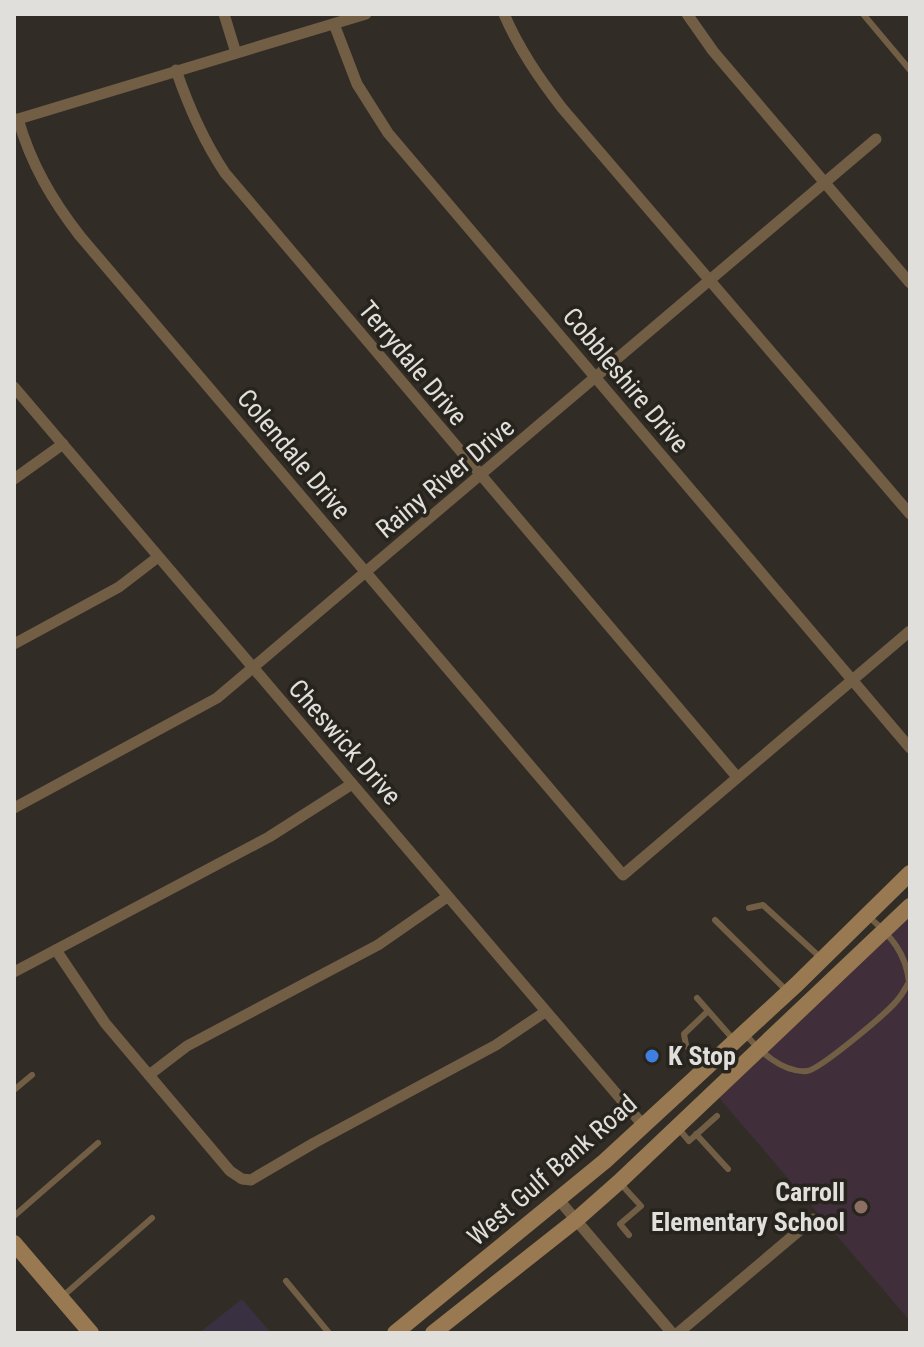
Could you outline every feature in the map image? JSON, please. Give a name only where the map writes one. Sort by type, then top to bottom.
[{"type":"main road","name":"West Gulf Bank Road","points":[[395,1333],[559,1200],[643,1125],[788,992],[910,873]]},
{"type":"main road","name":"West Gulf Bank Road","points":[[433,1333],[576,1220],[619,1182],[910,906]]},
{"type":"main road","points":[[14,1243],[91,1333]]},
{"type":"street","points":[[224,14],[236,53]]},
{"type":"street","points":[[16,120],[366,14]]},
{"type":"street","points":[[504,14],[517,44],[536,74],[910,514]]},
{"type":"street","points":[[687,14],[713,51],[910,283]]},
{"type":"street","name":"Cobbleshire Drive","points":[[334,24],[357,84],[388,133],[910,748]]},
{"type":"street","name":"Terrydale Drive","points":[[176,70],[203,140],[225,173],[737,777]]},
{"type":"street","name":"Colendale Drive","points":[[16,120],[34,164],[64,215],[623,875],[737,777]]},
{"type":"street","name":"Rainy River Drive","points":[[14,808],[217,698],[367,574],[876,139]]},
{"type":"street","name":"Cheswick Drive","points":[[14,387],[643,1125]]},
{"type":"street","points":[[14,479],[63,444]]},
{"type":"street","points":[[14,644],[119,587],[158,557]]},
{"type":"street","points":[[737,777],[910,631]]},
{"type":"street","points":[[14,972],[269,837],[352,784]]},
{"type":"street","points":[[149,1075],[187,1046],[378,945],[447,897]]},
{"type":"street","points":[[56,950],[83,994],[230,1171],[242,1179],[251,1180],[496,1045],[545,1012]]},
{"type":"street","points":[[559,1200],[672,1333]]},
{"type":"street","points":[[678,1333],[813,1219]]},
{"type":"lane","points":[[863,14],[910,70]]},
{"type":"lane","points":[[749,908],[763,905],[771,910],[821,958]]},
{"type":"lane","points":[[697,998],[739,1037],[791,1071],[810,1072],[899,999],[909,982],[903,954],[886,931],[867,915]]},
{"type":"lane","points":[[715,920],[788,992]]},
{"type":"lane","points":[[704,1069],[686,1045],[684,1034],[708,1011]]},
{"type":"lane","points":[[14,1090],[32,1075]]},
{"type":"lane","points":[[678,1128],[689,1141],[717,1116]]},
{"type":"lane","points":[[696,1134],[728,1169]]},
{"type":"lane","points":[[14,1216],[98,1143]]},
{"type":"lane","points":[[619,1182],[641,1206],[620,1224],[629,1235]]},
{"type":"lane","points":[[61,1299],[152,1218]]},
{"type":"lane","points":[[286,1281],[329,1333]]},
{"type":"shaded area","name":"Carroll Elementary School","points":[[910,907],[910,1321],[715,1093]]},
{"type":"shaded area","points":[[242,1299],[271,1333],[199,1333]]},
{"type":"place","name":"K Stop","points":[[652,1056]]},
{"type":"place","name":"Carroll Elementary School","points":[[861,1207]]}]
